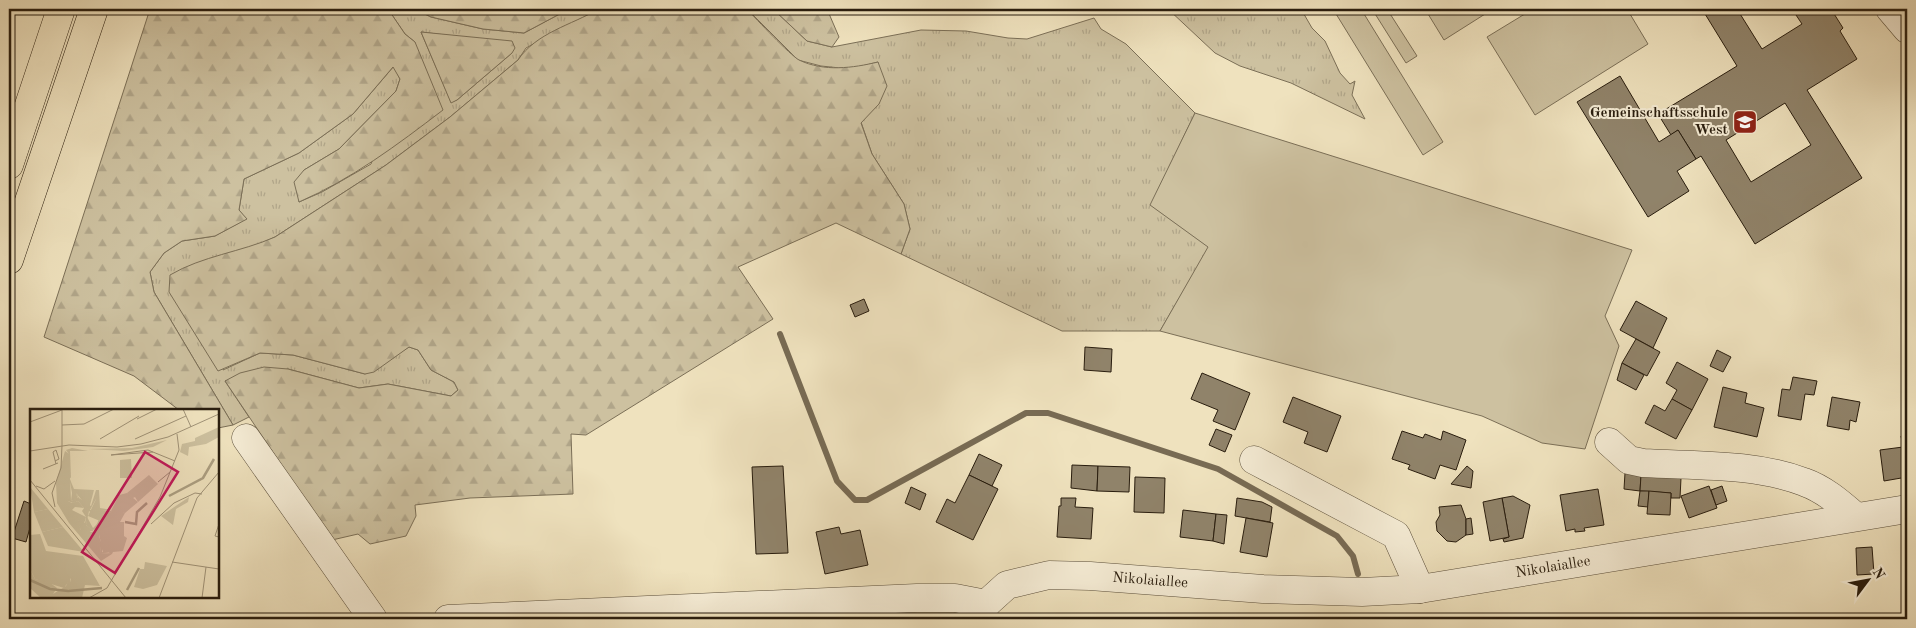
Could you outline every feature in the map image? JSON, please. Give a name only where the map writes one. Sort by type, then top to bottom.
[{"type":"highway","points":[[9,165],[61,9]]},
{"type":"highway","points":[[9,260],[94,9]]},
{"type":"street","points":[[1890,9],[1907,29]]},
{"type":"street","points":[[246,438],[373,619]]},
{"type":"street","points":[[1609,442],[1628,460],[1643,463],[1746,469],[1806,482],[1832,496],[1856,516]]},
{"type":"street","points":[[1254,460],[1396,535],[1420,590]]},
{"type":"street","name":"Nikolaiallee","points":[[448,619],[918,598],[955,598],[983,612],[1007,585],[1049,575],[1090,576],[1263,589],[1362,592],[1420,590],[1907,509]]},
{"type":"green space","points":[[150,9],[388,9],[405,34],[415,42],[443,110],[356,172],[299,202],[294,182],[304,170],[339,149],[396,91],[400,79],[393,67],[353,114],[299,153],[244,179],[239,210],[247,219],[215,236],[182,241],[164,253],[150,272],[154,292],[233,425],[219,428],[219,409],[178,409],[134,376],[44,337]]},
{"type":"green space","points":[[388,9],[415,9],[431,17],[483,29],[524,33],[569,9],[599,9],[526,48],[518,60],[450,117],[386,165],[275,237],[255,246],[223,370],[260,353],[293,355],[365,374],[409,347],[418,350],[431,370],[454,382],[458,390],[451,396],[388,384],[359,388],[288,369],[225,381],[249,417],[233,425],[154,292],[150,272],[164,253],[182,241],[215,236],[246,219],[239,210],[244,179],[299,153],[353,114],[394,66],[400,79],[396,91],[339,149],[304,170],[299,202],[322,192],[371,164],[415,42],[405,34]],"holes":[[[421,32],[454,36],[512,53],[457,100],[451,102]]]},
{"type":"green space","points":[[415,9],[569,9],[524,33],[483,29],[431,17]]},
{"type":"green space","points":[[599,9],[747,9],[799,60],[818,66],[838,68],[878,62],[887,86],[879,104],[861,123],[872,154],[904,204],[910,229],[901,254],[836,223],[738,267],[773,319],[586,435],[571,434],[573,494],[470,498],[415,505],[416,516],[406,536],[370,544],[358,534],[332,540],[225,381],[240,373],[264,367],[288,369],[359,388],[388,384],[451,396],[458,390],[454,382],[431,370],[418,350],[409,347],[374,372],[365,374],[293,355],[260,353],[218,371],[169,292],[170,275],[195,263],[275,237],[386,165],[450,117],[518,60],[534,43],[555,30]]},
{"type":"green space","points":[[747,9],[773,9],[807,41],[832,47],[921,30],[966,31],[1027,39],[1094,18],[1101,29],[1126,44],[1195,113],[1151,205],[1209,247],[1160,331],[1062,331],[901,254],[910,229],[904,204],[872,154],[861,122],[879,104],[878,62],[850,69],[821,66],[798,60]]},
{"type":"green space","points":[[773,9],[827,9],[839,37],[832,47],[807,41]]},
{"type":"green space","points":[[1168,9],[1301,9],[1312,28],[1325,41],[1340,73],[1350,84],[1355,81],[1352,95],[1365,119],[1291,83],[1240,66],[1215,53]]},
{"type":"green space","points":[[1333,9],[1361,9],[1443,142],[1423,155]]},
{"type":"green space","points":[[1372,9],[1387,9],[1417,56],[1406,63]]},
{"type":"green space","points":[[1425,9],[1493,9],[1444,40]]},
{"type":"green space","points":[[1533,9],[1627,9],[1648,44],[1535,115],[1487,37]]},
{"type":"green space","points":[[421,32],[512,41],[515,48],[512,53],[451,103]]},
{"type":"green space","points":[[1195,113],[1632,250],[1605,316],[1619,346],[1585,449],[1542,443],[1482,416],[1160,331],[1208,247],[1150,205]]},
{"type":"building","name":"Gemeinschaftsschule West","points":[[1702,9],[1737,9],[1762,49],[1802,24],[1792,9],[1831,9],[1843,28],[1840,31],[1857,59],[1807,90],[1862,178],[1755,244],[1701,156],[1696,159],[1678,130],[1671,135],[1658,114],[1737,66]],"holes":[[[1785,103],[1811,145],[1751,182],[1726,140]]]},
{"type":"building","points":[[1620,76],[1659,142],[1678,130],[1696,159],[1677,171],[1689,191],[1648,217],[1577,102]]},
{"type":"building","points":[[864,299],[869,311],[855,317],[850,305]]},
{"type":"building","points":[[1636,301],[1667,318],[1653,348],[1620,330]]},
{"type":"building","points":[[1636,339],[1660,352],[1647,376],[1622,363]]},
{"type":"building","points":[[1085,347],[1112,349],[1111,372],[1084,370]]},
{"type":"building","points":[[1717,350],[1731,357],[1723,372],[1710,366]]},
{"type":"building","points":[[1677,362],[1708,379],[1692,410],[1672,399],[1677,390],[1666,383]]},
{"type":"building","points":[[1622,363],[1644,375],[1636,390],[1617,380]]},
{"type":"building","points":[[1202,373],[1250,393],[1235,430],[1213,421],[1218,410],[1191,399]]},
{"type":"building","points":[[1793,377],[1817,381],[1814,395],[1805,394],[1801,420],[1778,416],[1782,389],[1790,390]]},
{"type":"building","points":[[1723,387],[1747,393],[1745,403],[1764,408],[1757,437],[1714,427]]},
{"type":"building","points":[[1293,397],[1341,416],[1327,452],[1304,443],[1308,432],[1283,422]]},
{"type":"building","points":[[1832,397],[1860,402],[1856,422],[1850,420],[1849,430],[1827,426]]},
{"type":"building","points":[[1672,399],[1692,410],[1676,439],[1645,423],[1654,405],[1665,411]]},
{"type":"building","points":[[1216,429],[1232,435],[1225,452],[1209,445]]},
{"type":"building","points":[[1402,431],[1423,438],[1425,434],[1441,440],[1443,431],[1466,440],[1456,470],[1440,465],[1435,479],[1408,469],[1410,465],[1392,459]]},
{"type":"building","points":[[1907,435],[1907,477],[1884,481],[1880,450],[1903,447],[1901,436]]},
{"type":"building","points":[[979,454],[1002,465],[992,486],[969,475]]},
{"type":"building","points":[[1072,465],[1098,466],[1097,491],[1071,488]]},
{"type":"building","points":[[783,466],[788,553],[756,554],[752,467]]},
{"type":"building","points":[[1098,466],[1130,467],[1129,492],[1097,491]]},
{"type":"building","points":[[1467,466],[1473,471],[1471,488],[1451,484]]},
{"type":"building","points":[[1625,473],[1641,475],[1640,491],[1624,489]]},
{"type":"building","points":[[969,475],[998,489],[973,540],[936,522],[947,499],[955,503]]},
{"type":"building","points":[[1641,475],[1681,478],[1680,498],[1671,498],[1671,493],[1640,491]]},
{"type":"building","points":[[1135,477],[1165,478],[1164,513],[1134,512]]},
{"type":"building","points":[[1709,486],[1717,508],[1689,518],[1681,496]]},
{"type":"building","points":[[1722,486],[1727,501],[1716,505],[1711,490]]},
{"type":"building","points":[[911,487],[926,494],[920,510],[905,503]]},
{"type":"building","points":[[1598,489],[1604,525],[1584,528],[1585,531],[1575,532],[1575,529],[1566,531],[1560,495]]},
{"type":"building","points":[[1640,491],[1649,491],[1648,507],[1638,506]]},
{"type":"building","points":[[1649,491],[1671,493],[1670,515],[1647,514]]},
{"type":"building","points":[[1513,496],[1530,505],[1523,538],[1504,542],[1503,539],[1509,537],[1502,498]]},
{"type":"building","points":[[1061,498],[1076,498],[1075,507],[1093,508],[1091,539],[1057,537]]},
{"type":"building","points":[[1237,498],[1262,502],[1272,507],[1270,522],[1235,516]]},
{"type":"building","points":[[1502,498],[1509,537],[1490,541],[1483,502]]},
{"type":"building","points":[[24,501],[30,504],[30,528],[26,542],[12,538]]},
{"type":"building","points":[[1461,505],[1466,519],[1466,535],[1456,542],[1447,541],[1437,531],[1436,522],[1440,515],[1439,507]]},
{"type":"building","points":[[1183,510],[1216,514],[1213,541],[1180,537]]},
{"type":"building","points":[[1216,514],[1227,515],[1224,544],[1213,541]]},
{"type":"building","points":[[1246,518],[1273,523],[1267,557],[1240,552]]},
{"type":"building","points":[[1471,518],[1473,534],[1466,535],[1466,519]]},
{"type":"building","points":[[839,527],[841,534],[860,530],[868,565],[825,574],[816,532]]},
{"type":"building","points":[[1872,547],[1874,574],[1857,575],[1856,548]]},
{"type":"waterway","points":[[780,334],[837,481],[855,500],[867,500],[1026,413],[1048,413],[1218,469],[1337,536],[1353,556],[1358,574]]},
{"type":"place","name":"Gemeinschaftsschule West","points":[[1745,122]]}]
